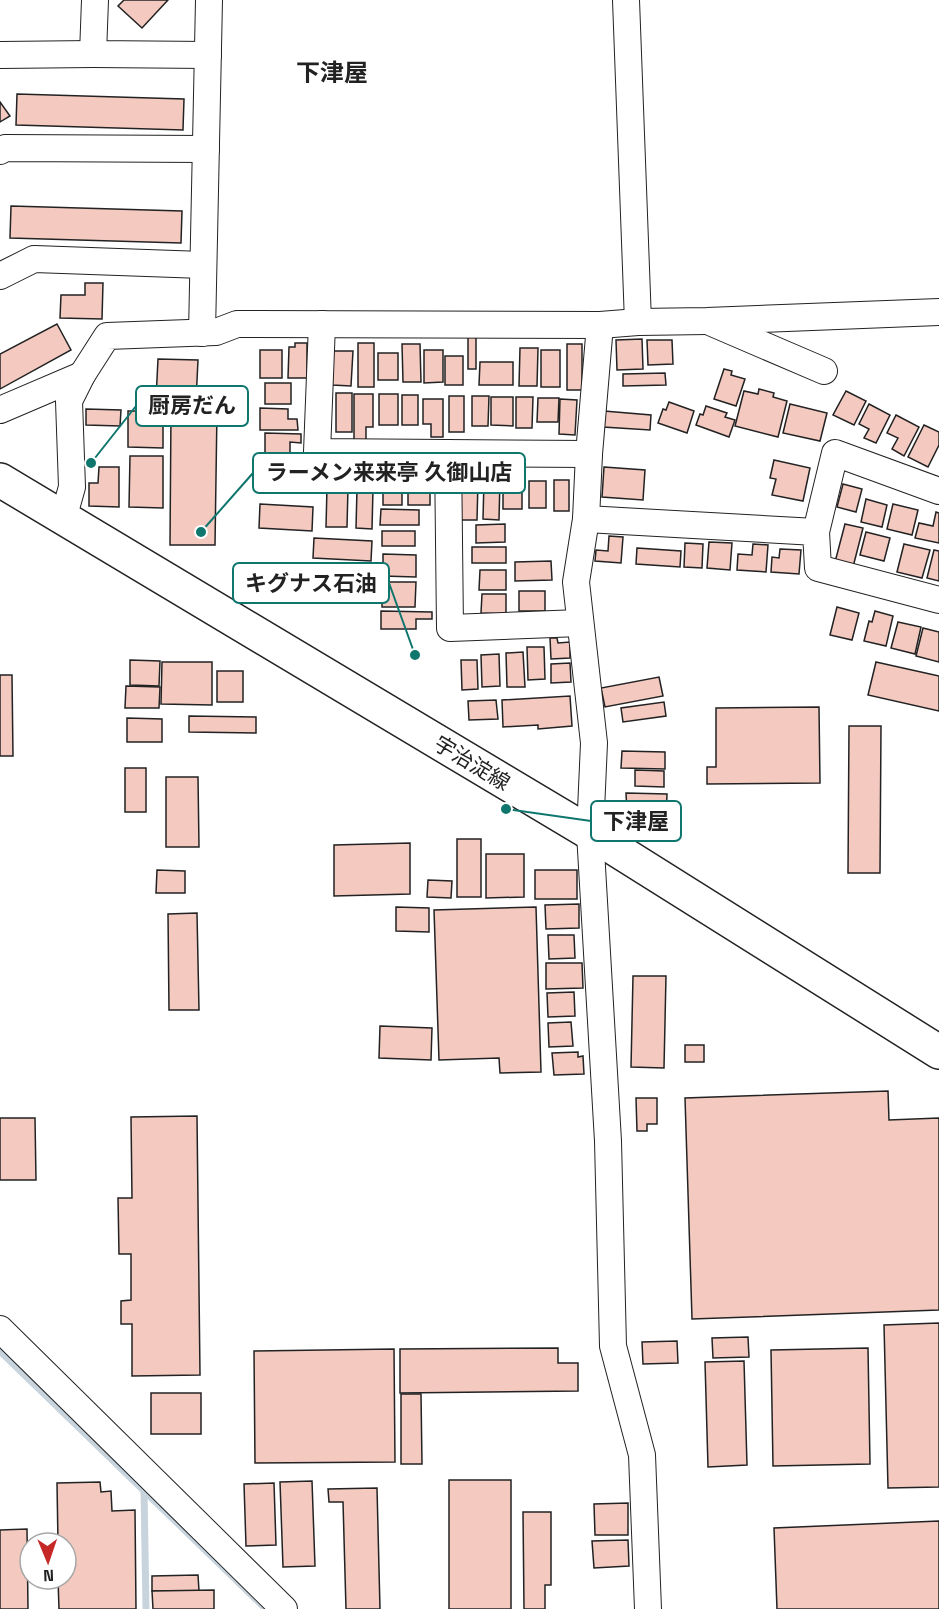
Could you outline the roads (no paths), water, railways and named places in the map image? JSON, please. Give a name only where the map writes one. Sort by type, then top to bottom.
[{"type":"main road","name":"宇治淀線","points":[[0,480],[590,833],[939,1052]]},
{"type":"street","points":[[93,54],[94,0]]},
{"type":"street","points":[[202,333],[209,0]]},
{"type":"street","points":[[626,0],[638,322]]},
{"type":"street","points":[[0,55],[208,55]]},
{"type":"street","points":[[0,151],[5,148],[206,149]]},
{"type":"street","points":[[0,276],[34,259],[202,265]]},
{"type":"street","points":[[63,519],[72,487],[69,401],[82,375],[107,336],[216,332],[237,324],[600,325],[939,312]]},
{"type":"street","points":[[706,321],[824,371]]},
{"type":"street","points":[[322,324],[317,452],[589,454]]},
{"type":"street","points":[[600,325],[586,519],[576,582],[594,743],[590,833],[608,1141],[613,1346],[642,1455],[648,1609]]},
{"type":"street","points":[[0,410],[82,375]]},
{"type":"street","points":[[448,453],[450,628],[580,623]]},
{"type":"street","points":[[939,491],[835,453],[816,532],[818,567],[939,600]]},
{"type":"street","points":[[586,519],[816,532]]},
{"type":"street","points":[[0,1329],[284,1609]]},
{"type":"waterway","points":[[0,1351],[266,1609]]},
{"type":"waterway","points":[[144,1490],[146,1609]]},
{"type":"place","name":"厨房だん","points":[[91,463]]},
{"type":"place","name":"ラーメン来来亭 久御山店","points":[[201,532]]},
{"type":"place","name":"キグナス石油","points":[[415,655]]},
{"type":"place","name":"下津屋","points":[[506,809]]},
{"type":"district","name":"下津屋","points":[[332,72]]}]
